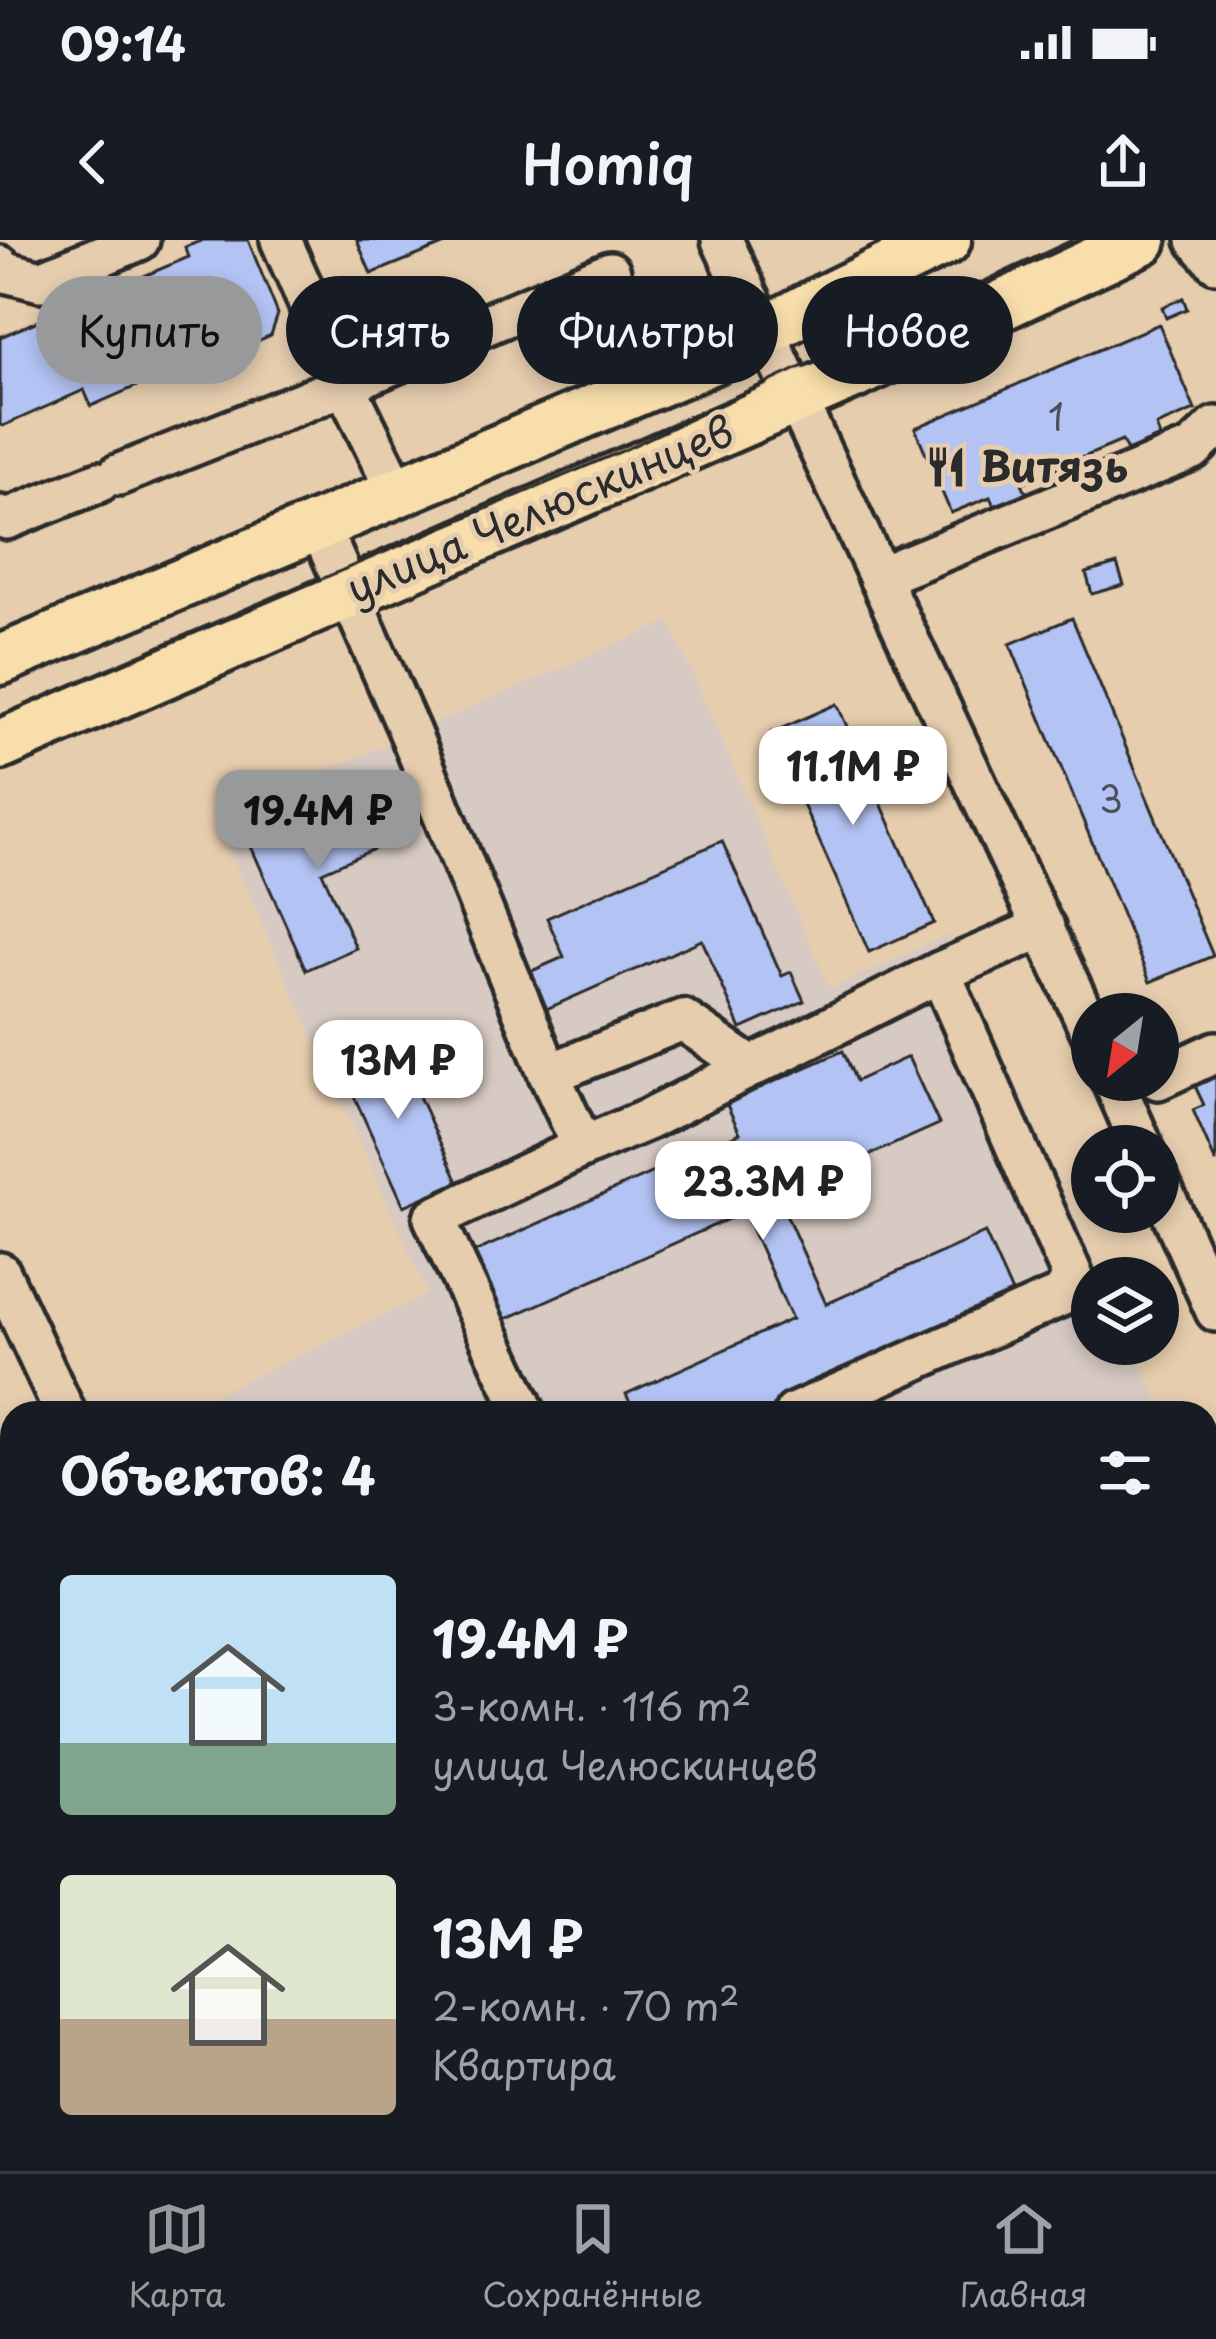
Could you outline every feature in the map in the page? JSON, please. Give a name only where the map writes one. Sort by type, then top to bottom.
[{"type":"main road","name":"улица Челюскинцев","points":[[778,324],[946,240]]},
{"type":"main road","name":"улица Челюскинцев","points":[[0,745],[795,399],[1142,240]]},
{"type":"main road","name":"улица Челюскинцев","points":[[0,660],[652,384]]},
{"type":"street","points":[[0,266],[41,281],[140,240]]},
{"type":"street","points":[[281,240],[297,276]]},
{"type":"street","points":[[722,240],[739,276]]},
{"type":"street","points":[[1197,240],[1216,262]]},
{"type":"street","points":[[493,321],[610,272]]},
{"type":"street","points":[[778,362],[1074,993]]},
{"type":"street","points":[[0,516],[7,518],[342,384]]},
{"type":"street","points":[[344,384],[397,492]]},
{"type":"street","points":[[880,577],[1208,450]]},
{"type":"street","points":[[319,525],[583,1147]]},
{"type":"street","points":[[519,1401],[434,1218],[649,1119],[940,972],[1045,927]]},
{"type":"street","points":[[822,1401],[1063,1295],[1073,1277],[940,972]]},
{"type":"street","points":[[549,1074],[683,1020],[752,1067]]},
{"type":"street","points":[[1179,1070],[1216,1052]]},
{"type":"street","points":[[1179,1228],[1216,1311]]},
{"type":"street","points":[[0,1274],[59,1401]]},
{"type":"shaded area","points":[[669,621],[830,989],[949,934],[1071,1208],[1071,1233],[1082,1233],[1093,1257],[1071,1257],[1071,1365],[1142,1365],[1158,1401],[202,1401],[428,1294],[215,819]]},
{"type":"building","points":[[203,240],[248,240],[278,314],[271,335],[262,339],[262,276],[144,276],[189,257],[185,247]]},
{"type":"building","points":[[357,240],[455,240],[371,274]]},
{"type":"building","points":[[1183,298],[1187,309],[1166,318],[1162,307]]},
{"type":"building","points":[[36,322],[36,384],[141,384],[91,406],[84,390],[3,426],[0,337]]},
{"type":"building","points":[[1159,324],[1195,410],[1156,426],[1160,437],[1127,451],[1122,441],[1022,483],[1027,494],[995,507],[990,497],[951,513],[915,428]]},
{"type":"building","points":[[1117,564],[1124,585],[1092,594],[1086,573]]},
{"type":"building","points":[[1072,618],[1213,956],[1150,982],[1010,644]]},
{"type":"building","points":[[837,704],[934,923],[869,952],[771,733]]},
{"type":"building","points":[[369,790],[392,841],[322,872],[356,948],[306,970],[249,842]]},
{"type":"building","points":[[722,841],[782,976],[791,972],[804,1001],[741,1029],[702,940],[544,1010],[527,973],[564,957],[547,918]]},
{"type":"building","points":[[392,1037],[458,1182],[404,1206],[338,1061]]},
{"type":"building","points":[[843,1051],[856,1081],[908,1057],[939,1124],[778,1196],[826,1304],[985,1233],[1015,1300],[790,1401],[629,1401],[626,1394],[792,1319],[744,1212],[499,1322],[468,1255],[740,1133],[726,1103]]},
{"type":"building","points":[[1216,1075],[1216,1163],[1193,1110],[1204,1105],[1194,1084]]},
{"type":"tram line","points":[[0,716],[622,451],[1072,240]]},
{"type":"place","name":"Витязь","points":[[946,467]]}]
